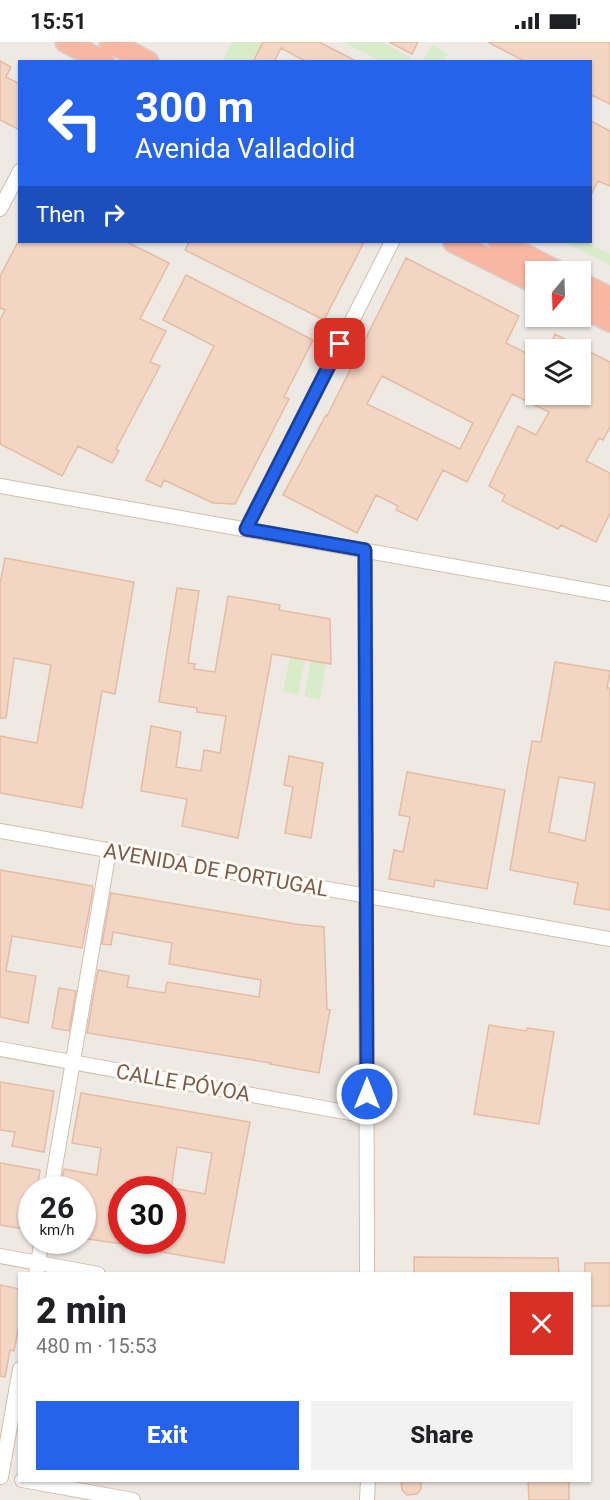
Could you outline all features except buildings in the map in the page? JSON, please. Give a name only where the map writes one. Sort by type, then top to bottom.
[{"type":"highway","points":[[110,42],[144,60]]},
{"type":"highway","points":[[74,51],[99,60]]},
{"type":"highway","points":[[456,243],[525,278]]},
{"type":"highway","points":[[501,243],[536,261]]},
{"type":"highway","points":[[591,288],[610,298]]},
{"type":"highway","points":[[591,312],[610,321]]},
{"type":"street","points":[[0,209],[18,175]]},
{"type":"street","points":[[246,529],[391,243]]},
{"type":"street","points":[[0,486],[610,594]]},
{"type":"street","points":[[365,550],[367,1272]]},
{"type":"street","name":"AVENIDA DE PORTUGAL","points":[[0,831],[610,939]]},
{"type":"street","points":[[53,1176],[109,850]]},
{"type":"street","name":"CALLE PÓVOA","points":[[0,1050],[367,1116]]},
{"type":"street","points":[[0,1256],[37,1268],[78,1272]]},
{"type":"street","points":[[18,1380],[0,1477],[18,1480]]},
{"type":"street","points":[[32,1482],[134,1500]]},
{"type":"street","points":[[367,1500],[368,1482]]},
{"type":"shaded area","points":[[0,42],[610,42],[610,1500],[0,1500]]},
{"type":"green space","points":[[232,42],[263,42],[254,60],[223,60]]},
{"type":"green space","points":[[342,42],[381,42],[411,57],[410,60],[379,60]]},
{"type":"green space","points":[[432,45],[448,54],[444,60],[423,60]]},
{"type":"green space","points":[[566,243],[587,243],[610,254],[610,265]]},
{"type":"green space","points":[[290,657],[305,660],[298,695],[283,691]]},
{"type":"green space","points":[[311,661],[326,663],[320,700],[304,696]]},
{"type":"route","points":[[340,344],[246,529],[365,550],[367,1094]]}]
